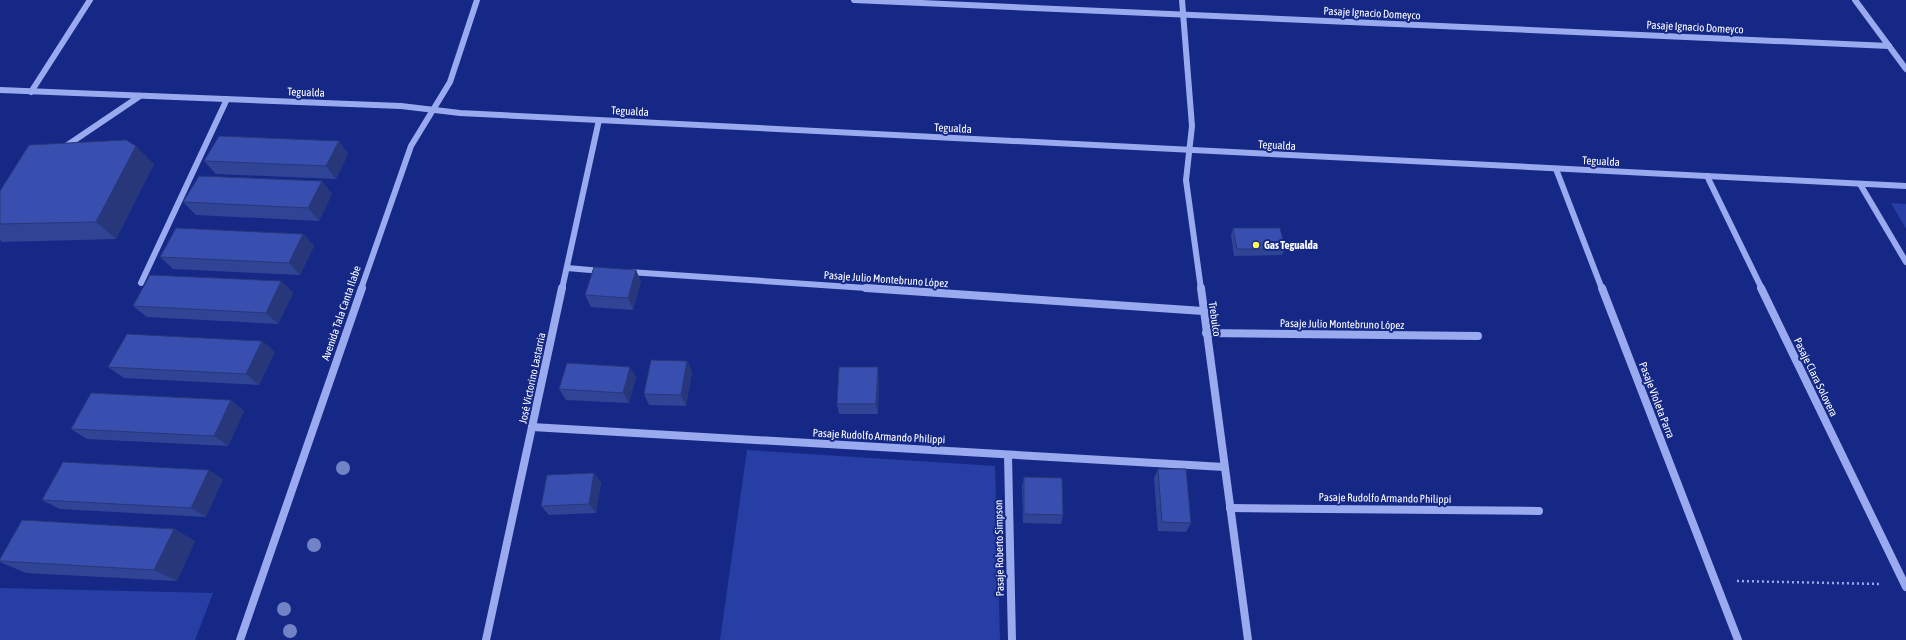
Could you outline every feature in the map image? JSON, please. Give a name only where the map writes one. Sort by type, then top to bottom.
[{"type":"street","points":[[31,92],[90,0]]},
{"type":"street","name":"Avenida Tala Canta Ilabe","points":[[240,640],[411,146],[450,82],[477,0]]},
{"type":"street","name":"Pasaje Ignacio Domeyco","points":[[854,0],[1889,46]]},
{"type":"street","name":"Trebulco","points":[[1182,0],[1192,126],[1186,180],[1248,640]]},
{"type":"street","points":[[1855,0],[1906,69]]},
{"type":"street","name":"Tegualda","points":[[0,90],[401,106],[433,110],[599,120],[1189,151],[1906,186]]},
{"type":"street","points":[[59,150],[92,130],[141,96]]},
{"type":"street","points":[[141,283],[227,99]]},
{"type":"street","name":"José Victorino Lastarria","points":[[486,640],[599,120]]},
{"type":"street","name":"Pasaje Violeta Parra","points":[[1556,169],[1738,640]]},
{"type":"street","name":"Pasaje Clara Solovera","points":[[1706,176],[1905,585]]},
{"type":"street","points":[[1860,184],[1906,262]]},
{"type":"street","points":[[567,268],[606,271]]},
{"type":"street","name":"Pasaje Julio Montebruno López","points":[[622,272],[1203,311]]},
{"type":"street","name":"Pasaje Julio Montebruno López","points":[[1206,334],[1478,336]]},
{"type":"street","name":"Pasaje Rudolfo Armando Philippi","points":[[532,427],[1224,467]]},
{"type":"street","name":"Pasaje Roberto Simpson","points":[[1008,455],[1012,640]]},
{"type":"street","name":"Pasaje Rudolfo Armando Philippi","points":[[1230,508],[1539,511]]},
{"type":"path","points":[[1715,581],[1905,585]]},
{"type":"shaded area","points":[[1891,203],[1906,204],[1906,229]]},
{"type":"shaded area","points":[[747,450],[995,466],[1000,640],[720,640]]},
{"type":"shaded area","points":[[0,588],[213,593],[195,640],[0,640]]},
{"type":"building","points":[[219,136],[339,141],[326,166],[204,161]]},
{"type":"building","points":[[126,140],[136,146],[96,222],[0,224],[0,191],[29,145]]},
{"type":"building","points":[[199,176],[322,181],[308,208],[183,202]]},
{"type":"building","points":[[176,228],[303,234],[289,263],[160,257]]},
{"type":"building","name":"Gas Tegualda","points":[[1233,228],[1280,228],[1285,249],[1237,249]]},
{"type":"building","points":[[594,267],[636,270],[628,298],[585,295]]},
{"type":"building","points":[[150,275],[281,281],[266,313],[133,306]]},
{"type":"building","points":[[127,334],[262,341],[246,374],[108,367]]},
{"type":"building","points":[[651,360],[687,361],[681,395],[644,394]]},
{"type":"building","points":[[567,363],[630,367],[623,393],[559,389]]},
{"type":"building","points":[[839,367],[878,367],[876,404],[837,404]]},
{"type":"building","points":[[91,393],[231,400],[214,436],[71,429]]},
{"type":"building","points":[[63,462],[209,470],[191,508],[42,500]]},
{"type":"building","points":[[1158,469],[1186,469],[1191,523],[1162,522]]},
{"type":"building","points":[[594,473],[589,504],[541,506],[547,475]]},
{"type":"building","points":[[1024,477],[1062,478],[1063,515],[1024,514]]},
{"type":"building","points":[[22,520],[174,529],[154,570],[0,561]]},
{"type":"place","name":"Gas Tegualda","points":[[1256,245]]}]
